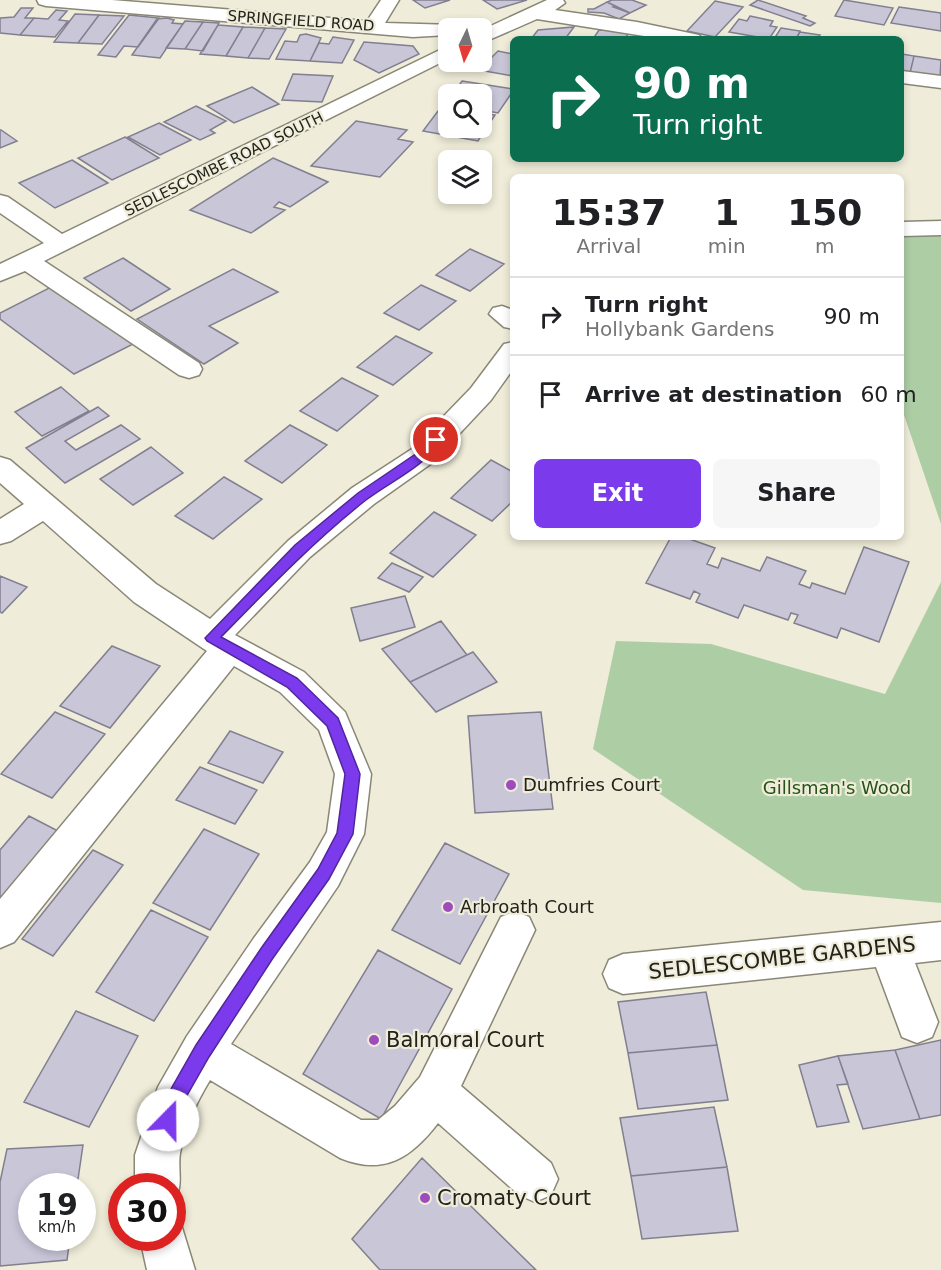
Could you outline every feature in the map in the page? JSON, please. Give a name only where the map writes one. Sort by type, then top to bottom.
[{"type":"street","name":"SPRINGFIELD ROAD","points":[[46,0],[413,31],[438,30]]},
{"type":"street","points":[[374,26],[390,0]]},
{"type":"street","points":[[492,32],[564,0]]},
{"type":"street","points":[[536,13],[677,36]]},
{"type":"street","points":[[492,27],[505,26]]},
{"type":"street","name":"SPRINGFIELD ROAD","points":[[413,31],[438,41]]},
{"type":"street","name":"SEDLESCOMBE ROAD SOUTH","points":[[0,274],[438,57]]},
{"type":"street","points":[[904,77],[941,82]]},
{"type":"street","points":[[0,202],[61,244]]},
{"type":"street","points":[[904,229],[941,228]]},
{"type":"street","points":[[27,261],[189,369]]},
{"type":"street","points":[[0,929],[220,643],[299,549],[363,496],[422,456],[481,394],[510,354]]},
{"type":"street","points":[[0,467],[145,593],[220,643],[292,682],[333,722],[353,774],[345,834],[324,874],[268,952],[202,1051],[173,1102],[157,1155],[158,1173]]},
{"type":"street","points":[[0,533],[44,506]]},
{"type":"street","points":[[202,1051],[356,1142],[385,1143],[411,1122],[435,1092],[515,930]]},
{"type":"street","name":"SEDLESCOMBE GARDENS","points":[[623,974],[941,941]]},
{"type":"street","points":[[888,946],[917,1022]]},
{"type":"street","points":[[435,1092],[535,1179]]},
{"type":"street","points":[[166,1251],[171,1270]]},
{"type":"green space","points":[[904,223],[941,225],[941,524],[904,415]]},
{"type":"green space","name":"Gillsman's Wood","points":[[941,582],[941,903],[803,890],[593,749],[616,641],[711,644],[885,694]]},
{"type":"building","points":[[413,0],[450,0],[425,8]]},
{"type":"building","points":[[483,0],[527,0],[497,9]]},
{"type":"building","points":[[632,0],[646,5],[630,13],[607,2]]},
{"type":"building","points":[[758,0],[806,16],[803,18],[815,23],[810,26],[750,5]]},
{"type":"building","points":[[844,0],[893,8],[884,25],[835,16]]},
{"type":"building","points":[[715,1],[743,7],[716,36],[687,31]]},
{"type":"building","points":[[607,2],[615,6],[613,7],[630,13],[619,19],[604,13],[588,12],[588,9],[594,9]]},
{"type":"building","points":[[899,7],[941,13],[941,31],[891,23]]},
{"type":"building","points":[[21,8],[33,8],[25,18],[34,18],[20,35],[0,33],[0,18],[14,17]]},
{"type":"building","points":[[56,10],[67,11],[59,20],[68,21],[55,37],[20,35],[34,18],[48,19]]},
{"type":"building","points":[[75,14],[99,15],[78,43],[54,42]]},
{"type":"building","points":[[99,15],[124,16],[102,44],[78,43]]},
{"type":"building","points":[[129,15],[159,18],[138,47],[124,46],[116,57],[98,55]]},
{"type":"building","points":[[750,16],[773,21],[770,26],[777,27],[771,36],[752,36],[729,32],[739,19],[747,21]]},
{"type":"building","points":[[157,19],[174,20],[172,23],[183,24],[160,58],[132,55]]},
{"type":"building","points":[[185,21],[203,22],[185,49],[166,48]]},
{"type":"building","points":[[203,22],[219,23],[203,51],[185,49]]},
{"type":"building","points":[[218,25],[243,27],[226,56],[200,54]]},
{"type":"building","points":[[243,27],[265,28],[248,58],[226,56]]},
{"type":"building","points":[[574,27],[567,36],[533,36],[538,30]]},
{"type":"building","points":[[265,28],[286,29],[269,59],[248,58]]},
{"type":"building","points":[[781,28],[800,31],[798,36],[776,36]]},
{"type":"building","points":[[599,30],[630,31],[627,36],[595,36]]},
{"type":"building","points":[[800,32],[820,35],[819,36],[798,36]]},
{"type":"building","points":[[306,34],[321,38],[310,61],[276,59],[285,41],[297,42],[300,35]]},
{"type":"building","points":[[333,37],[354,40],[342,63],[310,61],[319,43],[329,44]]},
{"type":"building","points":[[364,42],[413,46],[419,54],[379,73],[354,60]]},
{"type":"building","points":[[498,51],[510,53],[510,75],[490,72],[492,57]]},
{"type":"building","points":[[904,54],[914,56],[910,73],[904,72]]},
{"type":"building","points":[[914,56],[941,60],[940,77],[910,73]]},
{"type":"building","points":[[293,74],[333,76],[322,102],[282,100]]},
{"type":"building","points":[[462,81],[481,84],[460,84]]},
{"type":"building","points":[[492,86],[510,89],[510,95],[498,113],[492,112]]},
{"type":"building","points":[[252,87],[279,104],[234,123],[207,106]]},
{"type":"building","points":[[196,106],[226,121],[210,130],[215,133],[200,140],[164,122]]},
{"type":"building","points":[[438,111],[438,134],[423,131]]},
{"type":"building","points":[[356,121],[407,130],[398,139],[413,142],[380,177],[311,166]]},
{"type":"building","points":[[159,123],[191,140],[160,155],[128,137]]},
{"type":"building","points":[[1,130],[17,141],[0,148]]},
{"type":"building","points":[[125,137],[159,158],[112,180],[78,158]]},
{"type":"building","points":[[462,138],[480,138],[478,141]]},
{"type":"building","points":[[273,158],[328,182],[290,207],[279,202],[274,207],[285,210],[251,233],[190,210]]},
{"type":"building","points":[[72,160],[108,183],[55,208],[19,183]]},
{"type":"building","points":[[470,249],[504,264],[470,291],[436,275]]},
{"type":"building","points":[[123,258],[170,289],[131,311],[84,278]]},
{"type":"building","points":[[233,269],[278,292],[209,326],[238,343],[204,364],[137,319]]},
{"type":"building","points":[[421,285],[456,301],[419,330],[384,313]]},
{"type":"building","points":[[53,286],[139,341],[74,374],[0,319],[0,313]]},
{"type":"building","points":[[396,336],[432,353],[393,385],[357,367]]},
{"type":"building","points":[[342,378],[378,396],[337,431],[300,411]]},
{"type":"building","points":[[61,387],[89,411],[42,436],[15,412]]},
{"type":"building","points":[[98,407],[109,416],[65,441],[76,450],[121,425],[140,439],[65,483],[26,448]]},
{"type":"building","points":[[290,425],[327,445],[282,483],[245,461]]},
{"type":"building","points":[[151,447],[183,473],[133,505],[100,479]]},
{"type":"building","points":[[491,460],[510,470],[510,504],[492,521],[451,498]]},
{"type":"building","points":[[224,477],[262,499],[213,539],[175,516]]},
{"type":"building","points":[[434,512],[476,535],[433,577],[390,553]]},
{"type":"building","points":[[669,540],[692,540],[715,548],[707,564],[718,568],[722,558],[760,571],[767,557],[806,571],[799,584],[810,588],[812,583],[845,594],[864,547],[909,562],[879,642],[841,628],[837,638],[794,623],[798,615],[791,613],[788,620],[744,605],[738,618],[696,602],[700,594],[694,591],[690,599],[646,583]]},
{"type":"building","points":[[392,563],[423,577],[409,592],[378,578]]},
{"type":"building","points":[[0,576],[27,587],[2,613],[0,612]]},
{"type":"building","points":[[405,596],[415,627],[360,641],[351,608]]},
{"type":"building","points":[[441,621],[467,655],[410,682],[382,649]]},
{"type":"building","points":[[112,646],[160,666],[110,728],[60,706]]},
{"type":"building","points":[[473,652],[497,682],[436,712],[410,682]]},
{"type":"building","points":[[55,712],[105,734],[52,798],[1,774]]},
{"type":"building","name":"Dumfries Court","points":[[541,712],[553,809],[475,813],[468,716]]},
{"type":"building","points":[[230,731],[283,752],[263,783],[208,763]]},
{"type":"building","points":[[200,767],[257,790],[235,824],[176,800]]},
{"type":"building","points":[[29,816],[58,831],[0,902],[0,850]]},
{"type":"building","points":[[204,829],[259,854],[210,930],[153,903]]},
{"type":"building","name":"Arbroath Court","points":[[445,843],[509,874],[460,964],[392,930]]},
{"type":"building","points":[[93,850],[123,865],[53,956],[22,939]]},
{"type":"building","points":[[151,910],[208,937],[154,1021],[96,992]]},
{"type":"building","name":"Balmoral Court","points":[[378,950],[452,989],[381,1119],[303,1074]]},
{"type":"building","points":[[706,992],[717,1045],[628,1053],[618,1002]]},
{"type":"building","points":[[76,1011],[138,1036],[89,1127],[24,1102]]},
{"type":"building","points":[[941,1040],[941,1115],[920,1119],[895,1050]]},
{"type":"building","points":[[717,1045],[728,1100],[638,1109],[628,1053]]},
{"type":"building","points":[[895,1050],[920,1119],[863,1129],[838,1056]]},
{"type":"building","points":[[838,1056],[848,1084],[837,1085],[849,1122],[817,1127],[799,1065]]},
{"type":"building","points":[[714,1107],[727,1167],[631,1176],[620,1118]]},
{"type":"building","points":[[83,1145],[79,1173],[18,1173],[18,1251],[68,1251],[67,1260],[0,1266],[0,1182],[7,1149]]},
{"type":"building","name":"Cromaty Court","points":[[422,1158],[536,1270],[380,1270],[352,1239]]},
{"type":"building","points":[[727,1167],[738,1231],[642,1239],[631,1176]]},
{"type":"place","name":"Dumfries Court","points":[[511,785]]},
{"type":"place","name":"Arbroath Court","points":[[448,907]]},
{"type":"place","name":"Balmoral Court","points":[[374,1040]]},
{"type":"place","name":"Cromaty Court","points":[[425,1198]]},
{"type":"route","points":[[168,1120],[173,1102],[202,1051],[268,952],[324,874],[345,834],[353,774],[333,722],[292,682],[212,638],[299,549],[363,496],[422,456],[436,440]]}]
